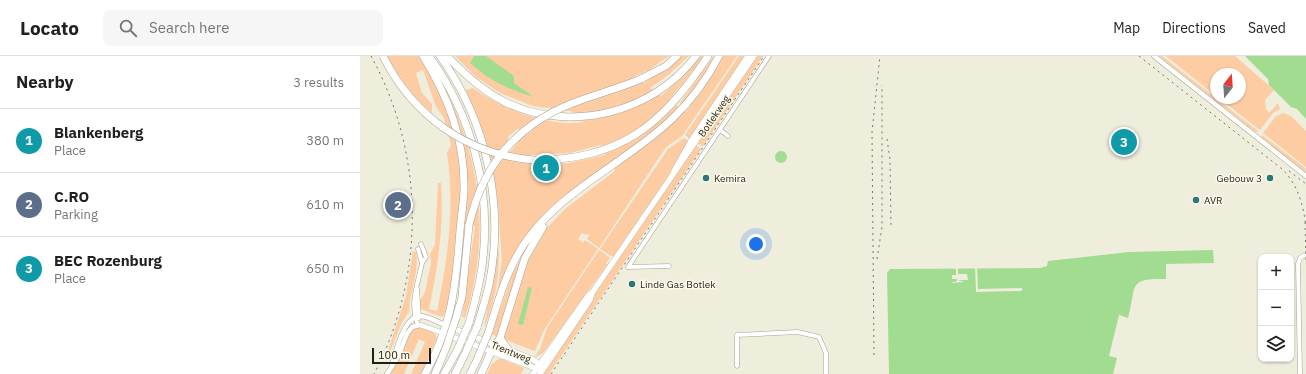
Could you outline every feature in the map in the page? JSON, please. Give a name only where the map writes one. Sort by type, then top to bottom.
[{"type":"highway","points":[[383,56],[402,89],[417,106],[439,126],[479,148],[502,155],[533,160],[568,159],[602,150],[641,132],[675,102],[708,56]]},
{"type":"highway","points":[[423,56],[448,102],[457,129],[463,158],[462,221],[456,285],[447,326],[425,374]]},
{"type":"highway","points":[[429,56],[451,91],[465,120],[476,154],[483,192],[485,223],[483,258],[478,288],[468,323],[444,374]]},
{"type":"highway","points":[[440,56],[457,82],[474,118],[485,152],[492,191],[494,220],[493,257],[488,286],[477,327],[455,374]]},
{"type":"highway","points":[[447,56],[478,84],[507,103],[529,111],[547,115],[576,117],[601,115],[641,101],[657,92],[682,73],[696,56]]},
{"type":"highway","points":[[435,374],[446,348],[462,298],[469,225],[482,184],[494,163],[524,130],[549,113],[576,100],[641,79],[666,66],[677,56]]},
{"type":"highway","points":[[470,374],[489,330],[504,283],[520,251],[546,217],[574,194],[669,123],[683,108],[707,77],[719,56]]},
{"type":"highway","points":[[481,374],[491,352],[500,338],[525,258],[538,234],[574,194]]},
{"type":"highway","points":[[500,338],[510,351]]},
{"type":"main road","name":"Botlekweg","points":[[673,175],[677,163],[748,56]]},
{"type":"main road","name":"Botlekweg","points":[[538,370],[754,56]]},
{"type":"main road","name":"Trentweg","points":[[447,326],[534,360],[538,370]]},
{"type":"main road","name":"Trentweg","points":[[443,333],[538,370]]},
{"type":"street","points":[[669,266],[628,266],[769,56]]},
{"type":"street","points":[[1154,56],[1306,176]]},
{"type":"street","points":[[720,130],[728,136]]},
{"type":"street","points":[[387,374],[398,357],[408,331],[418,325],[417,288],[422,263],[426,257],[422,244]]},
{"type":"street","points":[[418,249],[422,263]]},
{"type":"street","points":[[1300,374],[1298,264],[1300,258],[1306,254]]},
{"type":"street","name":"Trentweg","points":[[417,317],[447,326]]},
{"type":"street","points":[[392,366],[406,325],[417,317]]},
{"type":"street","name":"Trentweg","points":[[418,325],[443,333]]},
{"type":"street","points":[[737,366],[737,335],[798,332],[819,337],[826,353],[826,374]]},
{"type":"shaded area","points":[[386,56],[419,56],[444,102],[455,134],[461,168],[460,204],[450,298],[448,306],[442,317],[421,309],[420,301],[425,292],[431,263],[430,254],[435,245],[438,183],[441,183],[442,215],[440,246],[429,309],[437,311],[449,232],[450,193],[447,153],[451,145],[444,118],[436,107],[423,70],[416,73],[422,93],[432,104],[432,113],[407,87]]},
{"type":"shaded area","points":[[455,56],[669,56],[649,70],[635,76],[644,83],[681,56],[689,56],[667,76],[650,88],[661,96],[684,76],[701,56],[705,56],[669,100],[686,112],[712,75],[723,56],[737,56],[682,136],[666,147],[599,248],[587,239],[589,235],[582,233],[578,239],[583,243],[585,240],[598,249],[544,330],[535,351],[505,340],[504,337],[526,264],[543,232],[566,208],[615,171],[612,163],[532,230],[491,316],[498,287],[502,259],[498,204],[486,148],[466,90],[473,88],[497,103],[540,119],[555,122],[584,122],[571,111],[533,106],[500,93],[476,77]],"holes":[[[517,129],[533,130],[524,136],[509,153],[508,137]],[[601,145],[605,155],[569,163],[535,165],[531,155],[570,153]]]},
{"type":"shaded area","points":[[474,56],[486,56],[514,76],[514,83],[534,97],[508,88],[484,74],[470,63]]},
{"type":"shaded area","points":[[714,56],[717,56],[704,78],[682,105],[680,103]]},
{"type":"shaded area","points":[[739,56],[746,56],[690,139],[685,135]]},
{"type":"shaded area","points":[[755,56],[763,56],[703,146],[697,143]]},
{"type":"shaded area","points":[[1159,56],[1162,56],[1210,94],[1210,96]]},
{"type":"shaded area","points":[[1166,56],[1235,56],[1274,90],[1265,100],[1266,109],[1269,113],[1278,103],[1280,109],[1273,113],[1260,130],[1227,104],[1246,104],[1246,68],[1210,68],[1210,91]]},
{"type":"shaded area","points":[[1245,56],[1306,56],[1306,119],[1297,109],[1291,107],[1269,85],[1268,79]]},
{"type":"shaded area","points":[[451,100],[462,127],[470,154],[476,181],[479,208],[480,235],[477,262],[473,290],[465,318],[462,317],[475,226],[464,224],[460,131]]},
{"type":"shaded area","points":[[1220,104],[1223,104],[1259,132],[1255,132]]},
{"type":"shaded area","points":[[1283,113],[1291,116],[1306,131],[1306,167],[1263,133],[1275,117]]},
{"type":"shaded area","points":[[1262,135],[1305,168],[1306,172],[1261,137]]},
{"type":"shaded area","points":[[684,138],[689,141],[665,181],[615,256],[611,256],[600,249],[668,149]]},
{"type":"shaded area","points":[[696,145],[701,149],[549,374],[541,374]]},
{"type":"shaded area","points":[[779,151],[783,151],[787,157],[783,163],[779,163],[775,159],[775,155]]},
{"type":"shaded area","points":[[534,236],[497,337],[492,334],[512,275]]},
{"type":"shaded area","points":[[498,244],[498,276],[494,298],[484,328]]},
{"type":"shaded area","points":[[599,250],[610,258],[606,263],[608,264],[543,353],[534,358],[540,349],[547,328]]},
{"type":"shaded area","points":[[1213,250],[1214,263],[1166,264],[1166,279],[1145,280],[1139,282],[1134,291],[1128,318],[1119,315],[1109,356],[1117,358],[1113,374],[889,374],[887,273],[890,269],[1040,268],[1047,266],[1048,261],[1129,252]]},
{"type":"shaded area","points":[[413,251],[416,252],[417,267],[409,305],[409,312],[402,322],[388,357],[386,357],[406,296]]},
{"type":"shaded area","points":[[528,287],[532,288],[523,325],[518,324]]},
{"type":"shaded area","points":[[416,327],[428,329],[436,335],[437,338],[421,374],[411,374],[425,342],[419,339],[404,374],[391,374],[410,331]]},
{"type":"shaded area","points":[[498,359],[502,359],[524,368],[521,374],[487,374],[491,365]]},
{"type":"pier","points":[[975,265],[977,265],[978,289],[1022,288],[1022,291],[976,292]]},
{"type":"pier","points":[[956,266],[958,266],[958,274],[967,274],[968,280],[958,280],[964,282],[950,283],[957,281],[957,279],[952,279],[952,275],[956,275]]},
{"type":"railway","points":[[371,56],[389,94],[402,133],[409,174],[412,215],[410,256],[403,296],[391,336],[374,374]]},
{"type":"railway","points":[[551,374],[764,56]]},
{"type":"railway","points":[[874,355],[872,132],[880,56]]},
{"type":"railway","points":[[1139,56],[1288,175],[1299,195],[1306,226]]},
{"type":"railway","points":[[877,259],[882,227],[882,85]]},
{"type":"railway","points":[[887,139],[890,159],[891,225]]},
{"type":"railway","points":[[1289,171],[1306,184]]},
{"type":"railway","points":[[1305,222],[1306,262]]},
{"type":"place","name":"BEC Rozenburg","points":[[1124,142]]},
{"type":"place","name":"Blankenberg","points":[[546,168]]},
{"type":"place","name":"Kemira","points":[[706,178]]},
{"type":"place","name":"Gebouw 3","points":[[1270,178]]},
{"type":"place","name":"AVR","points":[[1196,200]]},
{"type":"place","name":"C.RO","points":[[398,205]]},
{"type":"place","name":"Linde Gas Botlek","points":[[632,284]]}]
